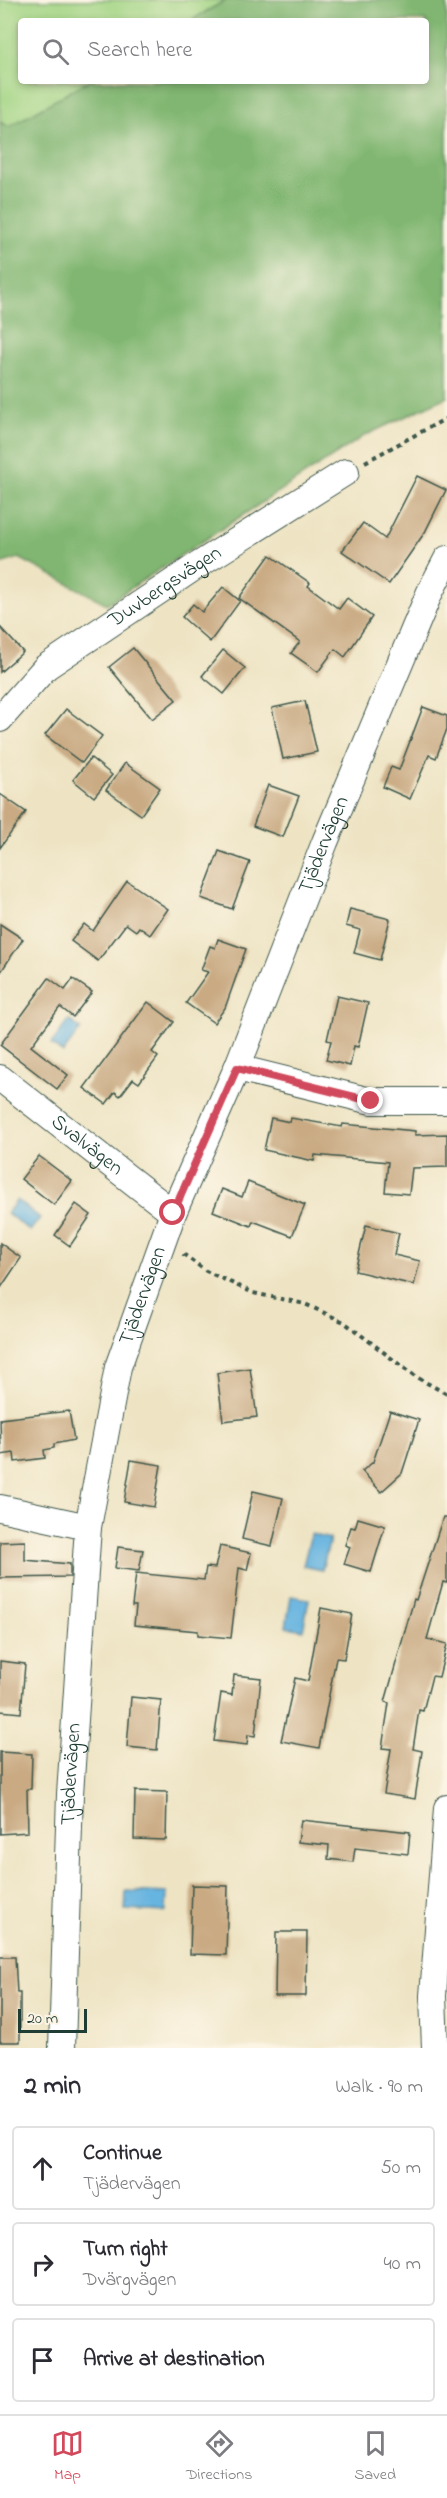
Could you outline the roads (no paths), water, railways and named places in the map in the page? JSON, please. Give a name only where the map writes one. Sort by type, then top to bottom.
[{"type":"street","name":"Duvbergsvägen","points":[[0,719],[46,666],[192,569],[346,472]]},
{"type":"street","name":"Tjädervägen","points":[[62,2048],[70,1794],[88,1527],[118,1367],[173,1213],[237,1068],[325,842],[429,594],[447,559]]},
{"type":"street","points":[[237,1068],[371,1101],[447,1101]]},
{"type":"street","name":"Svalvägen","points":[[0,1078],[173,1213]]},
{"type":"street","points":[[0,1508],[88,1527]]},
{"type":"street","points":[[435,2048],[433,1996],[447,1808]]},
{"type":"water","points":[[69,1020],[81,1029],[63,1053],[51,1044]]},
{"type":"water","points":[[17,1200],[40,1218],[30,1231],[7,1213]]},
{"type":"water","points":[[311,1534],[330,1539],[322,1570],[303,1566]]},
{"type":"water","points":[[291,1596],[309,1599],[303,1630],[286,1627]]},
{"type":"water","points":[[126,1891],[167,1893],[166,1912],[125,1910]]}]
